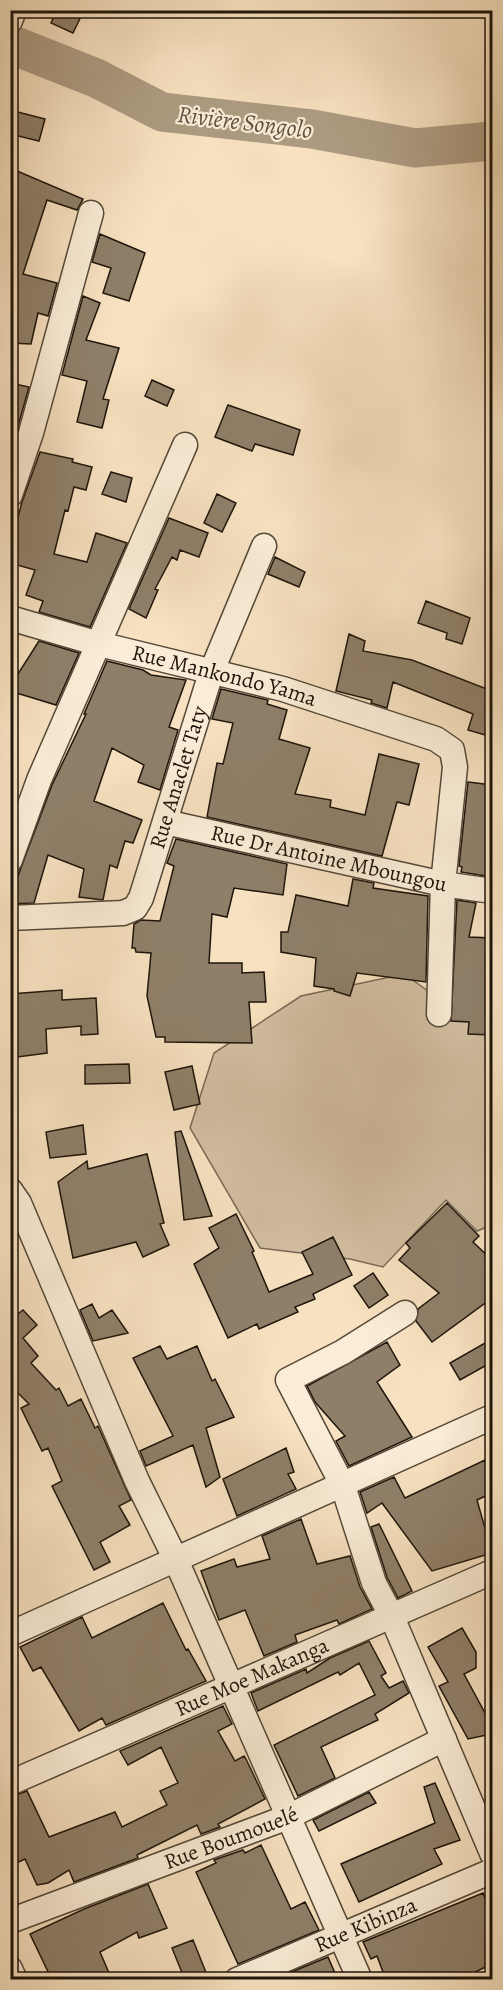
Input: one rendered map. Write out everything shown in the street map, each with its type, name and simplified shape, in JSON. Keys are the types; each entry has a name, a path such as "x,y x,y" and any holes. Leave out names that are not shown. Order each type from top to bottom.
{"street":[{"path":"10,495 31,433 91,213"},
{"path":"10,860 39,780 185,445"},
{"name":"Rue Anaclet Taty","path":"10,918 123,913 135,908 141,898 211,673 264,546"},
{"name":"Rue Mankondo Yama","path":"10,618 99,644 283,689 436,739 452,750 455,767 443,884"},
{"name":"Rue Dr Antoine Mboungou","path":"165,822 443,884 492,891"},
{"path":"439,1014 443,884"},
{"path":"10,1190 19,1203 53,1289 137,1481 176,1560 360,1980"},
{"path":"405,1313 343,1352 288,1380 343,1486 374,1583 393,1617 492,1853"},
{"path":"10,1634 492,1417"},
{"name":"Rue Moe Makanga","path":"10,1783 232,1688 492,1572"},
{"name":"Rue Boumouelé","path":"10,1921 288,1817 444,1740"},
{"name":"Rue Kibinza","path":"237,1980 339,1934 492,1870"},
{"path":"10,1969 15,1980"}],"shaded area":[{"path":"404,974 492,1036 492,1225 477,1231 446,1200 383,1267 350,1259 260,1248 190,1128 214,1053 301,996"}],"building":[{"path":"57,10 84,10 73,33 51,23"},
{"path":"10,110 45,119 39,141 10,134"},
{"path":"10,168 83,199 77,210 47,200 23,274 57,283 48,316 38,313 31,344 10,343"},
{"path":"100,234 145,253 129,301 103,293 111,268 92,262"},
{"path":"83,296 100,303 86,340 119,348 103,399 109,400 102,428 77,422 87,381 62,375"},
{"path":"152,380 174,390 167,406 145,396"},
{"path":"10,383 29,387 15,437 10,436"},
{"path":"228,405 300,430 293,455 255,444 252,451 215,437"},
{"path":"40,452 73,459 72,462 92,467 86,490 74,487 68,511 65,510 54,554 87,562 96,533 127,543 90,627 39,612 43,601 26,595 35,570 10,563 10,548 22,502"},
{"path":"111,472 132,478 126,502 102,494"},
{"path":"217,494 236,503 222,532 204,523"},
{"path":"169,518 208,533 199,557 180,550 177,560 172,557 155,589 158,590 146,618 129,609"},
{"path":"275,557 305,572 299,587 268,574"},
{"path":"426,601 470,618 462,644 446,639 447,633 418,623"},
{"path":"349,634 365,641 363,651 412,660 492,691 492,737 468,730 473,714 393,682 387,708 371,703 372,700 336,691"},
{"path":"39,641 79,653 56,705 10,691 16,677"},
{"path":"107,661 143,670 151,675 186,680 169,727 178,730 160,790 138,782 144,765 112,748 94,801 142,820 133,843 125,841 117,868 110,865 103,900 79,897 84,869 48,855 34,903 10,904 13,889 52,785 86,714 84,714"},
{"path":"221,689 268,700 267,704 287,710 279,739 310,748 295,794 331,800 330,807 365,815 379,754 419,764 409,805 397,802 382,856 207,817 217,763 223,764 233,723 212,719"},
{"path":"468,782 492,785 492,877 461,872 462,867 459,866"},
{"path":"176,839 287,864 283,895 234,888 227,917 212,914 209,963 242,963 242,973 264,972 266,1002 249,1002 252,1043 165,1042 165,1037 156,1037 147,996 151,953 136,952 135,948 132,948 134,924 141,920 160,921 174,866 167,863"},
{"path":"353,879 374,883 373,888 428,896 426,982 357,973 350,996 334,991 334,989 314,986 316,958 281,952 281,932 288,932 296,895 348,906"},
{"path":"457,900 476,903 469,937 492,938 492,1035 468,1034 469,1022 451,1021"},
{"path":"62,990 62,1000 96,998 98,1034 81,1035 81,1026 46,1029 47,1053 10,1058 10,994"},
{"path":"129,1064 130,1083 85,1084 85,1065"},
{"path":"192,1066 200,1104 174,1110 165,1072"},
{"path":"83,1125 86,1154 50,1158 46,1132"},
{"path":"181,1131 212,1216 184,1220 175,1132"},
{"path":"147,1154 164,1223 160,1224 169,1245 143,1257 136,1242 73,1258 58,1182 87,1161 88,1169"},
{"path":"447,1203 479,1236 473,1242 492,1260 492,1298 432,1342 416,1321 418,1309 439,1293 399,1260 410,1248 406,1243"},
{"path":"236,1214 254,1251 252,1252 269,1292 313,1274 302,1252 333,1237 352,1275 313,1294 315,1299 295,1307 298,1312 259,1329 257,1324 228,1338 194,1264 219,1248 209,1228"},
{"path":"373,1273 388,1295 369,1308 354,1286"},
{"path":"92,1304 99,1318 112,1310 128,1333 93,1341 80,1310"},
{"path":"23,1310 37,1325 23,1338 38,1356 31,1363 56,1390 59,1388 68,1406 81,1399 95,1428 98,1426 131,1500 119,1506 130,1525 100,1542 110,1562 94,1570 52,1486 62,1481 48,1448 42,1451 21,1408 29,1404 10,1385 10,1320"},
{"path":"492,1339 492,1362 460,1380 450,1363"},
{"path":"387,1342 400,1365 377,1382 412,1437 349,1466 336,1441 345,1436 315,1402 307,1386"},
{"path":"160,1346 167,1359 197,1346 212,1381 215,1379 234,1417 206,1428 220,1477 206,1487 193,1445 146,1466 140,1451 173,1436 133,1358"},
{"path":"286,1448 294,1472 288,1474 296,1489 237,1516 223,1479"},
{"path":"485,1460 492,1474 492,1493 477,1500 492,1553 432,1571 382,1503 367,1513 360,1492 394,1477 405,1498"},
{"path":"301,1519 317,1564 350,1556 360,1587 372,1609 339,1624 337,1620 295,1635 297,1642 264,1656 245,1610 219,1620 201,1571 234,1559 237,1567 270,1559 262,1536"},
{"path":"379,1524 412,1591 398,1598 387,1577 371,1527"},
{"path":"163,1603 186,1650 188,1649 206,1681 106,1725 102,1718 79,1731 41,1667 33,1671 20,1647 82,1617 92,1638"},
{"path":"462,1628 476,1652 476,1668 464,1674 492,1726 492,1734 468,1739 439,1686 448,1682 428,1647"},
{"path":"369,1641 386,1673 381,1676 389,1688 403,1681 409,1693 375,1714 378,1720 321,1747 335,1778 298,1796 274,1745 375,1695 359,1663 340,1675 338,1672 258,1711 251,1693 306,1669 307,1673 330,1658"},
{"path":"223,1706 232,1724 218,1731 235,1761 244,1756 265,1799 218,1824 220,1827 201,1834 197,1825 137,1855 138,1858 74,1882 69,1870 48,1883 37,1885 25,1859 10,1866 10,1797 27,1791 49,1837 115,1812 122,1827 167,1805 160,1791 178,1783 161,1747 128,1765 120,1751"},
{"path":"435,1783 460,1840 434,1849 442,1864 359,1902 341,1864 435,1823 424,1787"},
{"path":"369,1792 376,1803 319,1831 313,1820"},
{"path":"261,1845 291,1909 305,1902 319,1930 238,1964 196,1872 216,1863 214,1860 243,1850 245,1853"},
{"path":"148,1884 167,1928 139,1938 137,1932 100,1952 112,1980 52,1980 30,1934 84,1909"},
{"path":"483,1893 492,1916 486,1919 492,1936 492,1964 458,1980 386,1980 377,1956 371,1959 363,1942"},
{"path":"193,1940 209,1980 185,1980 172,1948"},
{"path":"328,1957 338,1980 292,1980 289,1973"}],"waterway":[{"name":"Rivière Songolo","path":"10,44 96,78 162,112 312,129 415,148 492,141"}]}
